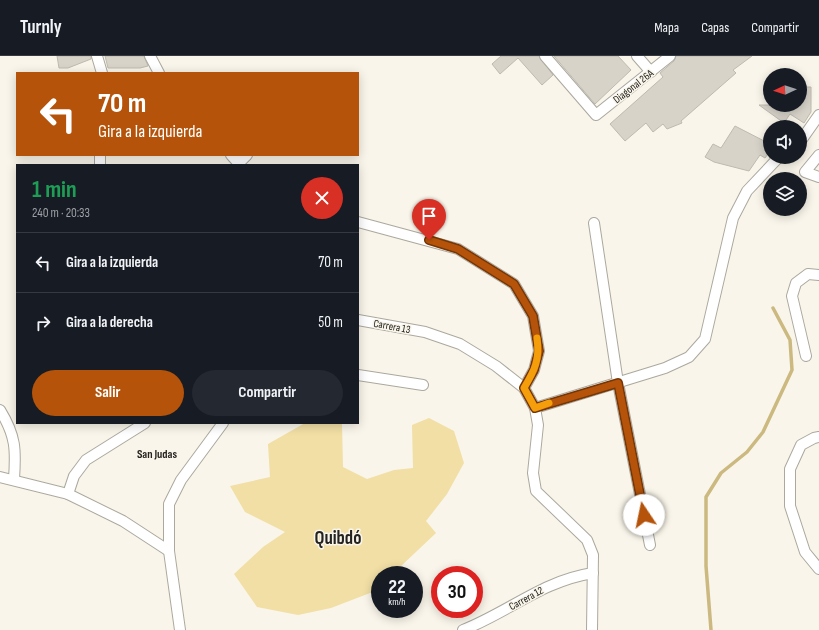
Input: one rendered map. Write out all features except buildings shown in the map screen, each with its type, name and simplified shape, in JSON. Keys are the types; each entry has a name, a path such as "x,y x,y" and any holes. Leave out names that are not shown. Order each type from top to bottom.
{"street":[{"path":"97,56 102,72"},
{"path":"150,56 158,72"},
{"name":"Diagonal 26A","path":"546,56 596,115 670,56"},
{"path":"637,56 651,72"},
{"path":"807,132 819,115"},
{"path":"232,156 240,164 246,156"},
{"path":"819,156 805,172 819,177"},
{"path":"535,408 665,368 689,357 705,339 733,218 747,190 772,164"},
{"path":"359,222 458,249 514,284 533,316 539,351 534,370 524,388 535,408 538,425 533,473 536,491 587,540 593,555 592,630"},
{"path":"594,224 618,383 650,545"},
{"path":"806,356 792,296 796,284 808,274 819,274"},
{"name":"Carrera 13","path":"359,320 426,332 460,344 496,366 524,388"},
{"path":"359,375 423,385"},
{"path":"0,410 10,426 16,452 14,479"},
{"path":"68,494 74,476 86,460 143,424"},
{"path":"180,630 169,551 169,504 181,480 222,424"},
{"path":"819,437 801,445 790,469 790,506 806,552 819,569"},
{"path":"0,477 14,479 68,494 123,521 169,551"},
{"name":"Carrera 12","path":"463,630 485,621 544,587 571,576 592,573"}],"shaded area":[{"path":"429,418 454,431 464,463 447,494 426,521 436,533 401,566 371,566 371,593 331,608 298,615 257,607 234,574 263,547 285,532 245,512 230,486 270,477 268,444 303,424 342,424 343,467 367,479 394,470 413,468 412,425"}],"waterway":[{"path":"711,630 706,566 706,497 721,473 747,452 763,432 792,370 790,340 773,308"}],"slow traffic":[{"path":"537,338 539,351 534,370 524,388 535,408 549,403"}],"district":[{"name":"San Judas","path":"157,454"},
{"name":"Quibdó","path":"338,537"}],"route":[{"path":"429,240 458,249 514,284 533,316 539,351 534,370 524,388 535,408 618,383 644,515"}]}
